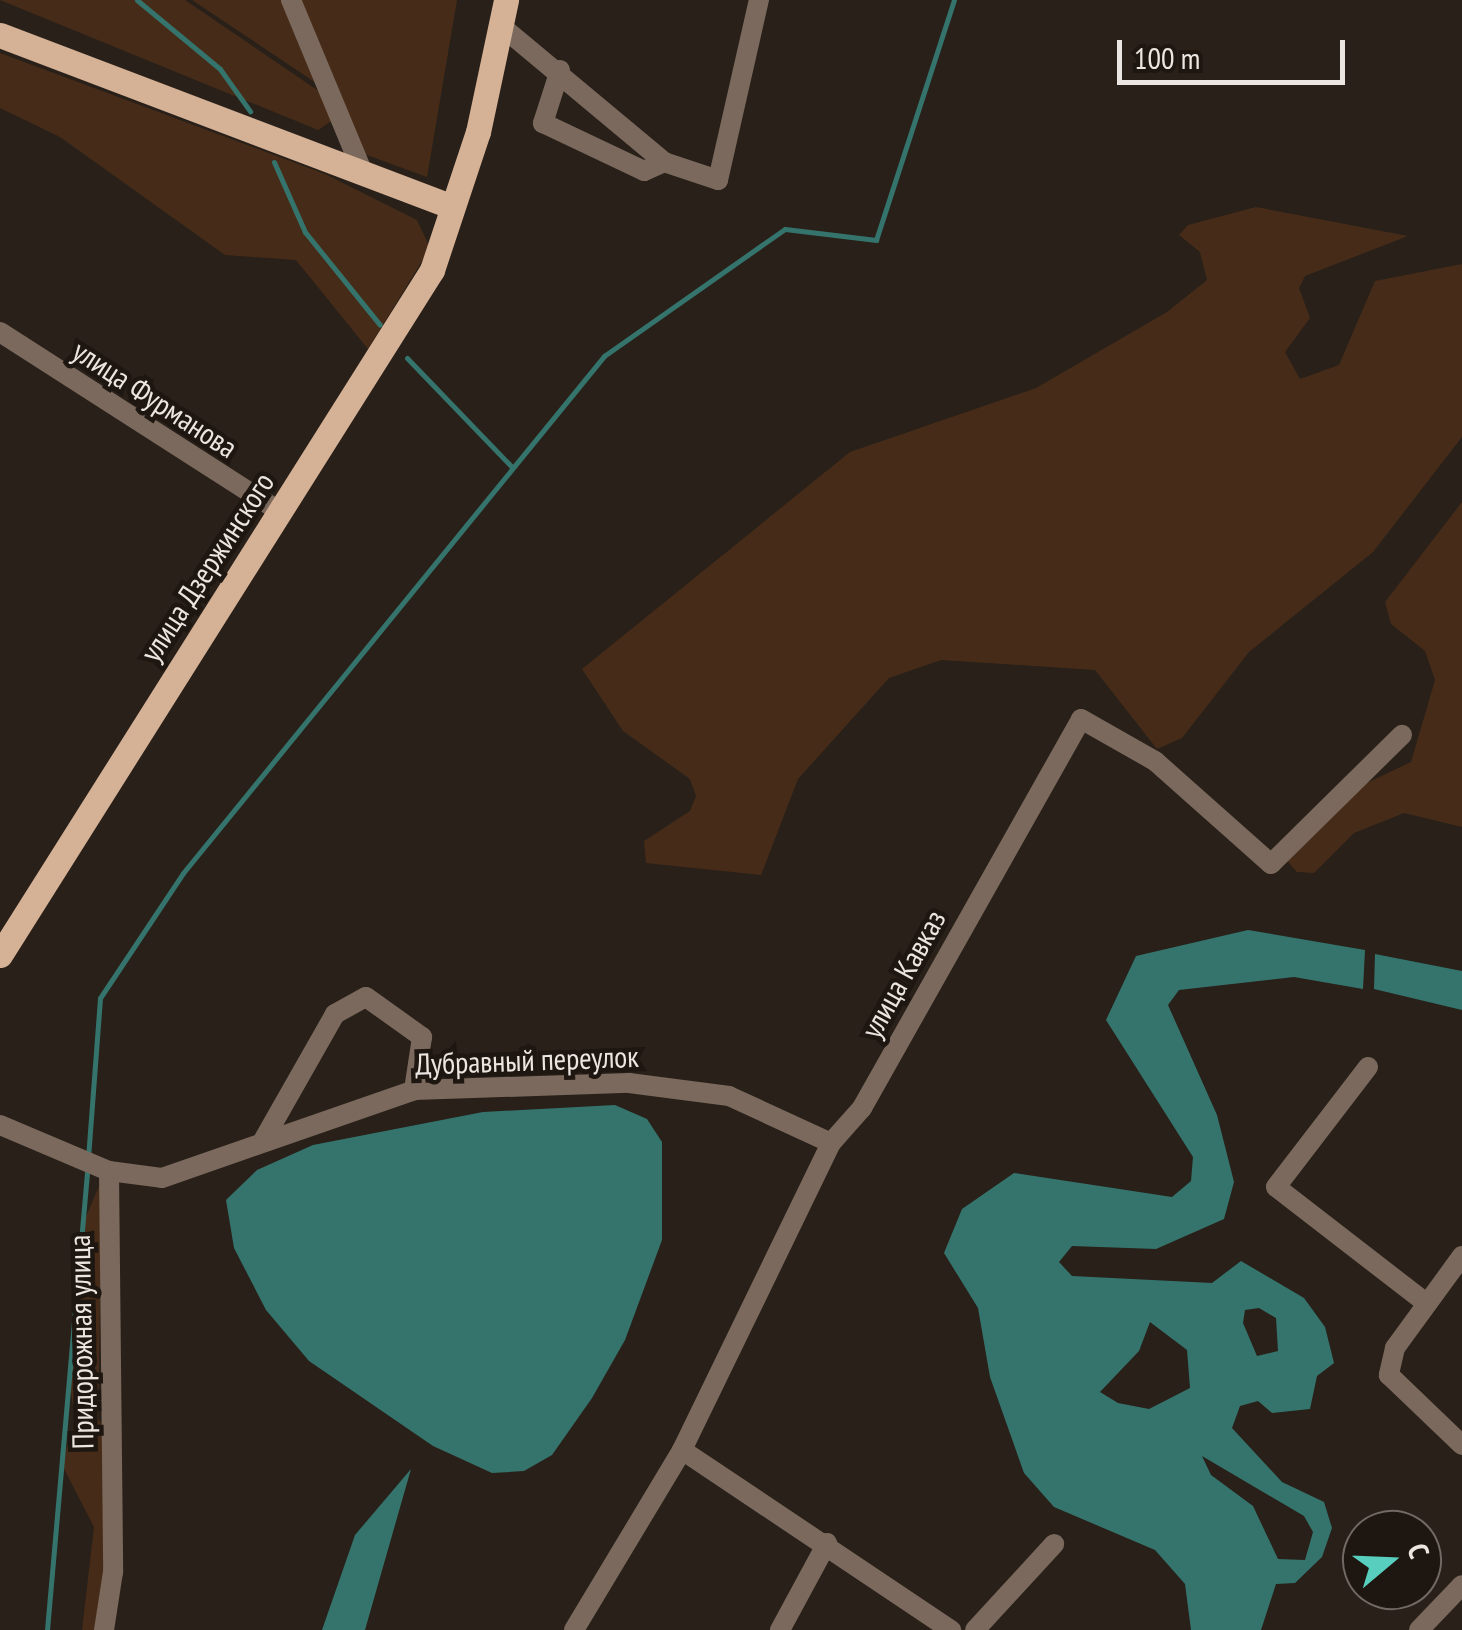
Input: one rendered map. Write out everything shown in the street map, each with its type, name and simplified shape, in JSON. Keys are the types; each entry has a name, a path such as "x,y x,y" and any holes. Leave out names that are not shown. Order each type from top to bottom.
{"main road":[{"name":"улица Дзержинского","path":"0,955 424,284 452,207 504,13"},
{"path":"0,34 452,207"}],"street":[{"path":"291,0 364,175"},
{"path":"504,13 560,70 664,162 718,180 759,0"},
{"path":"560,70 543,123 644,171 664,162"},
{"name":"улица Фурманова","path":"0,332 280,512"},
{"name":"улица Кавказ","path":"574,1630 682,1450 831,1143 862,1108 1081,718 1155,761 1271,864 1402,735"},
{"path":"260,1143 335,1014 366,997 422,1037 414,1090"},
{"path":"1368,1067 1276,1187 1426,1303"},
{"name":"Дубравный переулок","path":"109,1171 162,1178 414,1090 630,1083 729,1096 831,1143"},
{"path":"0,1125 109,1171"},
{"name":"Придорожная улица","path":"104,1630 113,1572 109,1171"},
{"path":"1462,1256 1395,1348 1389,1375 1462,1445"},
{"path":"682,1450 827,1543 951,1630"},
{"path":"780,1630 827,1543"},
{"path":"976,1630 1054,1544"},
{"path":"1419,1630 1462,1584"}],"shaded area":[{"path":"0,0 185,0 323,94 333,120 318,130"},
{"path":"192,0 285,0 316,83"},
{"path":"301,0 457,0 427,177 364,154"},
{"path":"0,53 325,174 417,220 430,248 368,349 296,260 225,255 60,137 0,108"},
{"path":"1256,207 1408,236 1305,276 1299,288 1310,318 1285,352 1300,379 1339,365 1375,281 1462,264 1462,437 1373,552 1249,652 1182,738 1157,749 1095,670 941,660 889,678 798,779 761,875 646,863 644,841 690,811 696,796 690,779 623,731 582,669 850,452 1036,388 1167,312 1207,280 1200,252 1179,235 1188,225"},
{"path":"1462,502 1462,827 1404,813 1354,833 1314,873 1297,872 1284,857 1354,789 1411,762 1435,680 1425,651 1391,624 1385,602"},
{"path":"102,1179 98,1419 116,1441 109,1630 82,1630 94,1527 61,1463 76,1423 69,1380 85,1219"}],"water":[{"path":"1248,930 1365,950 1363,989 1294,977 1179,990 1168,1005 1217,1115 1234,1182 1224,1219 1156,1249 1072,1246 1059,1262 1072,1276 1212,1283 1241,1261 1304,1298 1325,1327 1334,1363 1317,1376 1310,1409 1272,1413 1258,1401 1240,1406 1232,1428 1282,1482 1324,1502 1332,1528 1322,1557 1295,1583 1276,1584 1261,1630 1191,1630 1185,1584 1155,1550 1054,1507 1024,1473 990,1377 978,1308 944,1253 962,1209 1014,1173 1172,1197 1191,1181 1193,1157 1106,1020 1136,956","holes":["1259,1308 1276,1318 1278,1351 1257,1356 1243,1323 1245,1310","1150,1322 1187,1350 1190,1388 1149,1409 1118,1403 1100,1392 1139,1351","1202,1456 1304,1516 1313,1532 1305,1560 1278,1559 1253,1506 1211,1475"]},
{"path":"1375,954 1462,971 1462,1010 1374,989"},
{"path":"615,1105 647,1119 662,1142 662,1240 625,1340 592,1398 552,1455 524,1471 492,1473 433,1446 309,1361 266,1310 234,1248 226,1200 257,1170 313,1145 483,1112"},
{"path":"411,1469 365,1630 322,1630 355,1535"}],"waterway":[{"path":"137,0 220,69 250,111"},
{"path":"88,1158 100,998 183,873 604,356 785,229 876,240 954,0"},
{"path":"274,162 305,232 380,325"},
{"path":"407,358 511,466"},
{"path":"47,1630 87,1169"}]}
